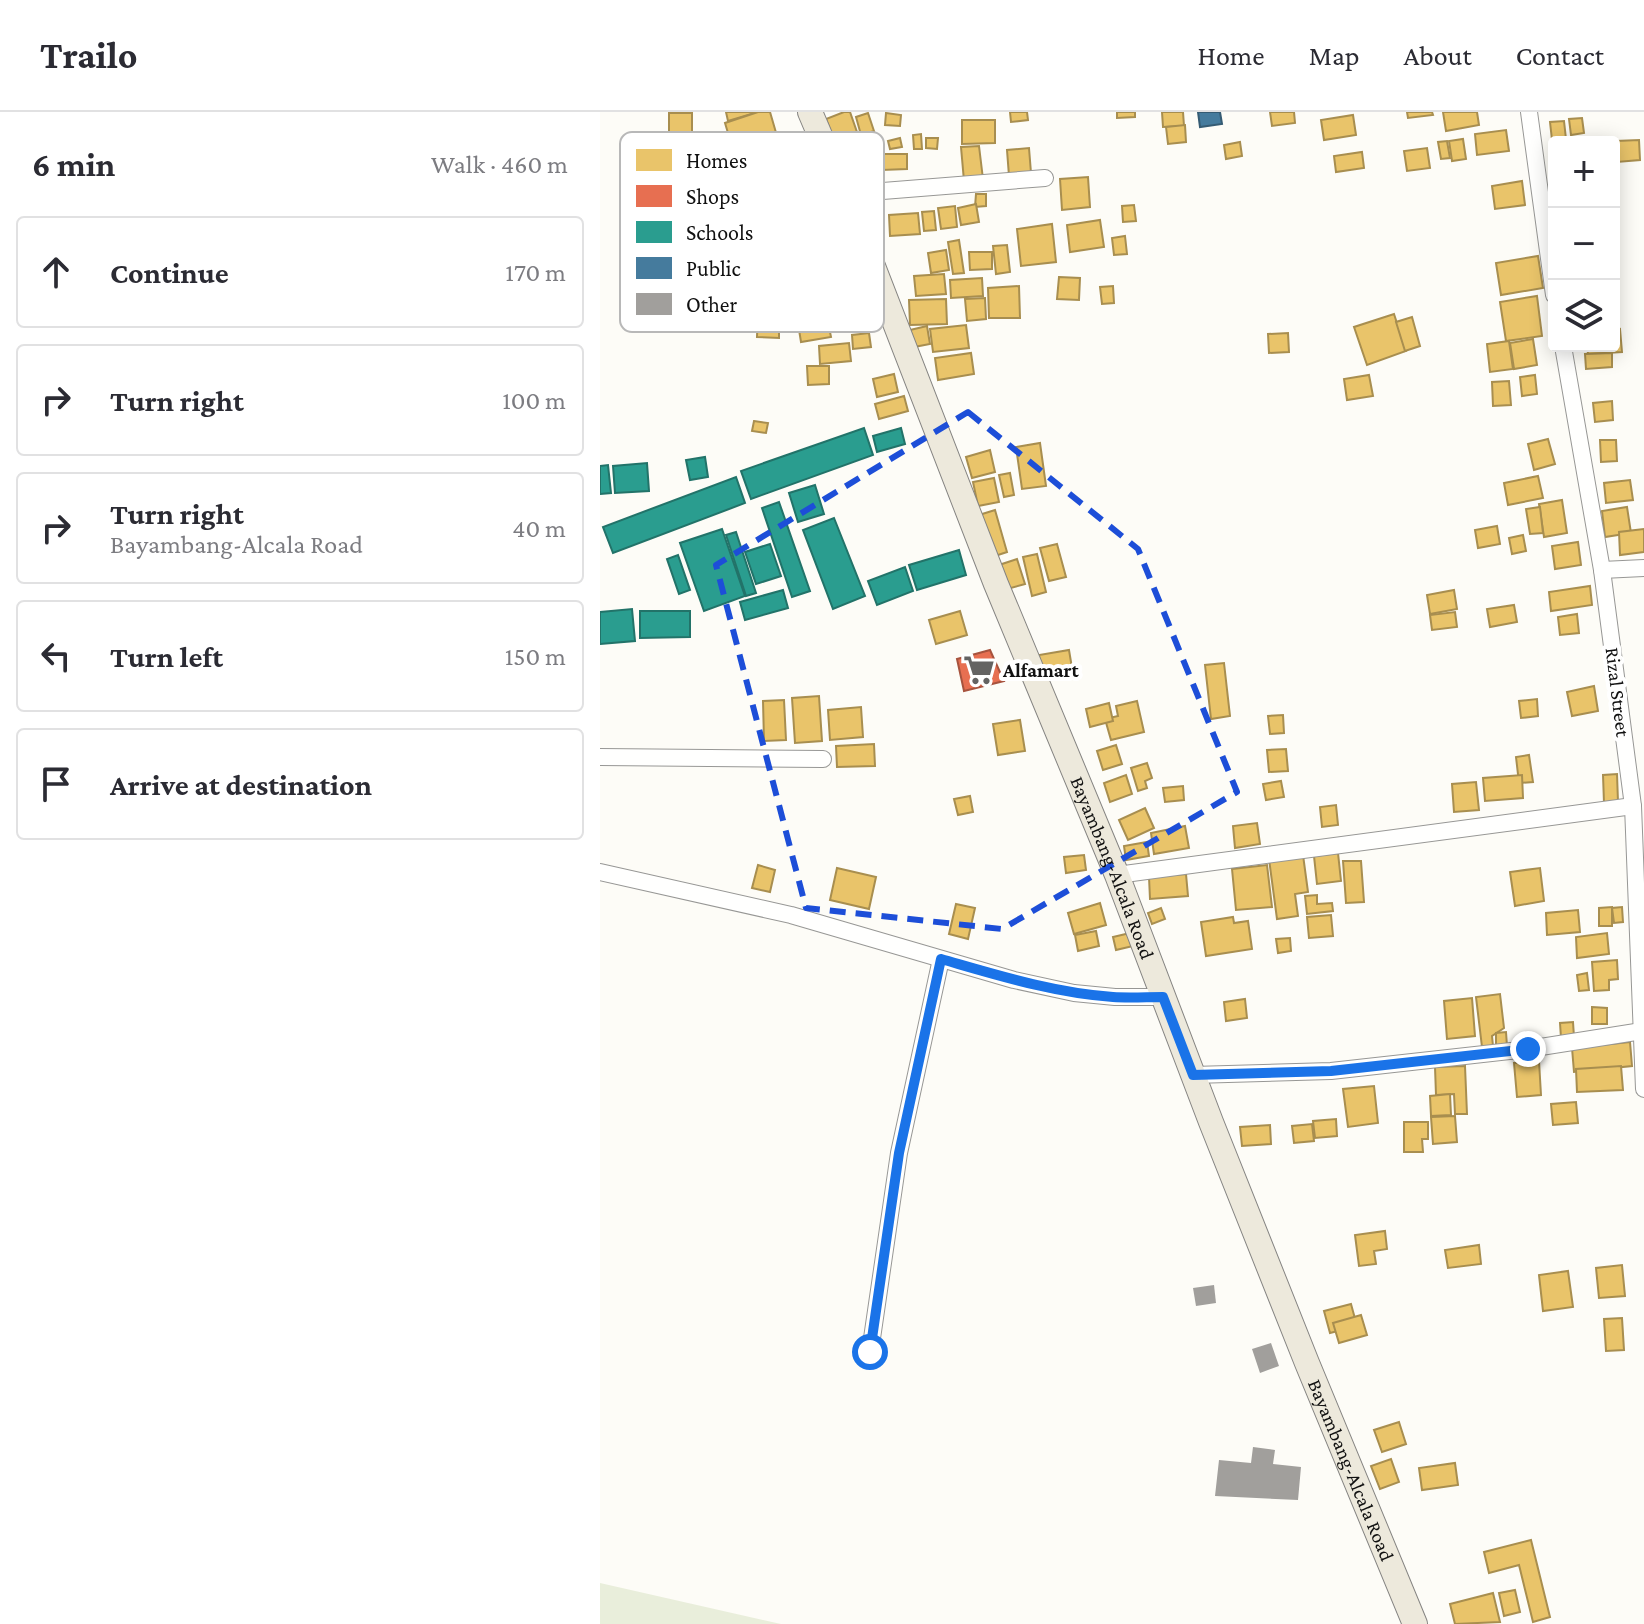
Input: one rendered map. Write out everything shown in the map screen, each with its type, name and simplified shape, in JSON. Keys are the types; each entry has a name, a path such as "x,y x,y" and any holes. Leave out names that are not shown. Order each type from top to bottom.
{"main road":[{"name":"Bayambang-Alcala Road","path":"810,112 819,132"},
{"name":"Bayambang-Alcala Road","path":"884,295 996,584 1117,875 1307,1363 1415,1624"}],"street":[{"path":"1529,112 1552,280"},
{"path":"884,191 1045,178"},
{"name":"Rizal Street","path":"1564,352 1602,570 1633,806 1644,1089"},
{"path":"1602,570 1644,568"},
{"path":"600,757 823,759"},
{"path":"1117,875 1633,806"},
{"path":"600,872 791,915 1014,980 1074,993 1163,997"},
{"path":"870,1352 899,1153 941,959"},
{"path":"1193,1075 1331,1071 1528,1049 1642,1031"}],"highlighted area":[{"path":"968,412 1138,549 1237,792 1002,929 806,908 716,565"}],"green space":[{"path":"600,1583 781,1624 600,1624"}],"building: Homes":[{"path":"726,112 758,112 728,121"},
{"path":"758,112 770,112 776,132 728,132 725,123"},
{"path":"850,112 857,132 831,132 826,119"},
{"path":"1010,112 1027,112 1028,120 1011,122"},
{"path":"1117,112 1135,112 1135,117 1117,118"},
{"path":"1162,112 1183,112 1184,126 1163,127"},
{"path":"1270,112 1294,112 1295,123 1272,126"},
{"path":"1407,112 1432,112 1433,115 1408,118"},
{"path":"1443,112 1477,112 1479,125 1446,131"},
{"path":"669,113 692,113 692,132 669,132"},
{"path":"868,113 874,131 860,132 856,117"},
{"path":"886,113 901,115 900,126 885,125"},
{"path":"1353,115 1356,135 1324,140 1321,120"},
{"path":"1582,118 1584,133 1571,135 1569,119"},
{"path":"962,120 995,120 995,143 962,144"},
{"path":"1564,121 1566,136 1552,136 1550,122"},
{"path":"1185,125 1186,142 1168,144 1166,127"},
{"path":"1506,130 1509,151 1477,155 1475,134"},
{"path":"921,134 922,149 914,149 913,135"},
{"path":"900,138 902,147 890,149 888,141"},
{"path":"926,138 938,138 937,149 926,148"},
{"path":"1463,139 1466,159 1452,161 1449,141"},
{"path":"1639,140 1640,160 1620,162 1620,141"},
{"path":"1447,141 1450,158 1441,159 1438,142"},
{"path":"1240,142 1242,156 1226,159 1224,145"},
{"path":"979,146 983,179 964,181 961,147"},
{"path":"1029,148 1031,173 1009,176 1007,150"},
{"path":"1427,148 1430,168 1407,171 1404,151"},
{"path":"1362,152 1364,168 1336,172 1334,156"},
{"path":"884,154 907,154 907,169 884,170"},
{"path":"1088,177 1090,207 1062,210 1060,179"},
{"path":"1522,181 1525,205 1495,209 1492,186"},
{"path":"976,194 986,194 986,206 975,207"},
{"path":"976,204 979,222 961,225 958,208"},
{"path":"1134,205 1136,221 1123,222 1122,206"},
{"path":"955,206 957,227 941,229 938,208"},
{"path":"934,211 936,230 924,231 922,212"},
{"path":"918,213 920,234 890,236 889,215"},
{"path":"1100,220 1104,247 1070,252 1067,225"},
{"path":"1052,224 1056,262 1021,266 1017,229"},
{"path":"1125,236 1127,254 1114,255 1112,238"},
{"path":"959,240 964,273 953,274 948,242"},
{"path":"1007,245 1010,272 996,274 993,246"},
{"path":"946,250 949,270 931,273 928,253"},
{"path":"969,252 992,252 992,269 970,270"},
{"path":"1538,256 1543,288 1501,295 1496,263"},
{"path":"944,274 946,294 916,296 914,276"},
{"path":"1059,277 1080,278 1079,300 1057,299"},
{"path":"982,278 983,296 951,298 950,280"},
{"path":"1019,286 1020,318 989,318 988,288"},
{"path":"1113,286 1114,303 1102,304 1100,287"},
{"path":"1537,296 1542,336 1506,341 1500,302"},
{"path":"985,298 986,319 967,321 965,299"},
{"path":"946,299 947,324 910,325 909,300"},
{"path":"1394,314 1406,351 1367,365 1354,327"},
{"path":"1412,317 1420,346 1405,351 1396,322"},
{"path":"966,325 969,348 933,352 930,329"},
{"path":"927,326 930,344 914,347 910,330"},
{"path":"1620,329 1622,352 1588,354 1620,352"},
{"path":"757,332 779,332 779,338 757,337"},
{"path":"799,332 830,332 831,337 801,342"},
{"path":"869,333 871,347 853,349 852,335"},
{"path":"1288,333 1289,352 1269,353 1268,334"},
{"path":"1533,339 1537,365 1514,369 1510,343"},
{"path":"1509,341 1513,369 1490,372 1487,344"},
{"path":"849,343 851,361 820,364 819,346"},
{"path":"971,353 974,374 938,380 935,358"},
{"path":"1612,353 1612,367 1586,369 1585,354"},
{"path":"807,366 829,366 829,384 808,385"},
{"path":"894,374 898,392 877,397 873,379"},
{"path":"1369,375 1373,396 1347,400 1344,379"},
{"path":"1535,375 1537,394 1522,396 1520,377"},
{"path":"1509,381 1511,405 1493,406 1492,382"},
{"path":"904,396 908,411 879,419 875,404"},
{"path":"1612,401 1613,420 1595,422 1593,403"},
{"path":"754,421 768,423 766,433 752,431"},
{"path":"1548,439 1555,464 1534,470 1528,444"},
{"path":"1600,440 1616,440 1617,461 1601,462"},
{"path":"1040,443 1046,486 1022,489 1016,447"},
{"path":"990,450 995,472 972,478 966,457"},
{"path":"1010,473 1014,495 1004,497 999,475"},
{"path":"1538,476 1543,498 1508,505 1504,483"},
{"path":"994,478 999,502 978,506 973,482"},
{"path":"1630,480 1633,500 1606,503 1604,483"},
{"path":"1562,500 1567,533 1544,537 1539,504"},
{"path":"1540,507 1543,533 1530,534 1526,509"},
{"path":"1627,507 1631,533 1605,537 1602,511"},
{"path":"995,510 1007,552 992,557 979,515"},
{"path":"1497,526 1500,544 1478,548 1475,530"},
{"path":"1644,529 1644,552 1620,555 1619,532"},
{"path":"1523,535 1526,551 1512,554 1509,538"},
{"path":"1578,542 1581,565 1555,569 1552,546"},
{"path":"1057,544 1066,577 1049,581 1040,548"},
{"path":"1037,554 1046,592 1032,596 1023,557"},
{"path":"1017,559 1025,584 1007,589 999,565"},
{"path":"1590,586 1592,605 1551,611 1549,592"},
{"path":"1454,590 1457,609 1430,614 1427,595"},
{"path":"1514,605 1517,622 1490,627 1487,609"},
{"path":"960,611 967,635 936,644 929,620"},
{"path":"1455,612 1457,627 1432,630 1430,615"},
{"path":"1577,614 1579,633 1560,635 1558,617"},
{"path":"1069,650 1072,668 1041,673 1039,655"},
{"path":"1224,663 1230,716 1211,719 1205,665"},
{"path":"1594,686 1598,711 1572,716 1567,692"},
{"path":"819,696 822,741 795,743 792,698"},
{"path":"1537,699 1538,716 1521,718 1519,701"},
{"path":"784,700 786,740 764,741 763,701"},
{"path":"1137,701 1144,732 1111,740 1105,719 1118,716 1116,706"},
{"path":"1109,703 1113,721 1090,727 1086,709"},
{"path":"861,707 863,737 830,740 828,710"},
{"path":"1283,715 1284,733 1270,734 1268,716"},
{"path":"1020,720 1025,751 998,755 993,724"},
{"path":"874,744 875,766 837,767 836,746"},
{"path":"1116,745 1122,764 1103,770 1097,751"},
{"path":"1286,749 1288,771 1269,772 1267,750"},
{"path":"1529,755 1533,782 1519,783 1516,757"},
{"path":"1147,763 1152,778 1145,781 1147,788 1138,791 1131,768"},
{"path":"1617,774 1618,802 1604,803 1603,775"},
{"path":"1126,775 1132,794 1110,802 1104,783"},
{"path":"1522,775 1523,798 1485,801 1483,778"},
{"path":"1281,781 1284,797 1266,800 1263,784"},
{"path":"1476,782 1479,810 1454,812 1452,784"},
{"path":"1183,786 1184,800 1165,802 1163,788"},
{"path":"970,796 973,812 958,815 954,799"},
{"path":"1336,805 1338,825 1322,827 1320,807"},
{"path":"1145,808 1154,828 1128,840 1119,820"},
{"path":"1257,823 1260,844 1235,848 1233,826"},
{"path":"1185,826 1189,848 1154,854 1151,833"},
{"path":"1147,842 1149,856 1126,860 1124,846"},
{"path":"1338,853 1341,881 1317,884 1314,856"},
{"path":"1084,855 1086,870 1066,873 1064,857"},
{"path":"1303,855 1308,892 1295,894 1298,916 1277,919 1269,859"},
{"path":"1343,861 1361,861 1364,902 1346,903"},
{"path":"758,865 775,870 770,892 752,888"},
{"path":"1267,865 1272,907 1236,910 1232,869"},
{"path":"837,868 876,877 869,909 830,900"},
{"path":"1540,868 1544,901 1515,906 1510,872"},
{"path":"1186,874 1188,896 1150,899 1149,877"},
{"path":"1317,895 1317,904 1332,903 1333,911 1307,914 1305,896"},
{"path":"1100,903 1106,925 1074,934 1068,913"},
{"path":"956,904 975,908 968,939 949,934"},
{"path":"1612,907 1612,926 1599,926 1599,908"},
{"path":"1622,907 1623,922 1614,923 1612,908"},
{"path":"1161,908 1165,919 1152,924 1148,913"},
{"path":"1578,910 1580,932 1547,935 1546,913"},
{"path":"1331,915 1333,936 1309,938 1307,917"},
{"path":"1233,917 1234,923 1248,921 1252,949 1206,956 1201,922"},
{"path":"1096,931 1099,946 1078,951 1075,935"},
{"path":"1130,933 1133,946 1116,950 1113,937"},
{"path":"1607,933 1609,954 1577,958 1576,937"},
{"path":"1290,938 1291,951 1278,953 1276,939"},
{"path":"1617,960 1618,979 1609,980 1609,990 1594,991 1592,962"},
{"path":"1587,973 1589,990 1579,991 1577,975"},
{"path":"1500,994 1504,1028 1492,1036 1493,1046 1482,1047 1476,997"},
{"path":"1472,998 1475,1036 1447,1039 1444,1001"},
{"path":"1245,999 1247,1018 1226,1021 1224,1002"},
{"path":"1592,1007 1607,1008 1607,1024 1592,1024"},
{"path":"1573,1022 1574,1037 1561,1038 1560,1023"},
{"path":"1506,1032 1507,1046 1496,1047 1496,1033"},
{"path":"1630,1042 1632,1066 1574,1072 1572,1048"},
{"path":"1539,1061 1541,1095 1517,1097 1514,1063"},
{"path":"1465,1066 1467,1114 1455,1114 1454,1094 1436,1095 1435,1067"},
{"path":"1621,1066 1623,1090 1577,1092 1576,1069"},
{"path":"1374,1086 1378,1123 1348,1127 1343,1089"},
{"path":"1450,1094 1451,1115 1431,1116 1430,1096"},
{"path":"1576,1102 1578,1123 1553,1125 1551,1104"},
{"path":"1455,1116 1457,1142 1433,1144 1431,1117"},
{"path":"1336,1119 1337,1136 1315,1138 1313,1121"},
{"path":"1404,1122 1428,1122 1428,1139 1422,1139 1423,1152 1404,1152"},
{"path":"1312,1124 1314,1141 1294,1143 1292,1126"},
{"path":"1270,1125 1271,1144 1242,1146 1240,1127"},
{"path":"1385,1231 1387,1249 1374,1251 1376,1264 1359,1266 1355,1235"},
{"path":"1479,1245 1481,1264 1448,1268 1445,1250"},
{"path":"1622,1265 1625,1296 1599,1298 1596,1268"},
{"path":"1568,1271 1573,1307 1543,1311 1539,1275"},
{"path":"1351,1304 1357,1326 1330,1333 1324,1311"},
{"path":"1361,1315 1367,1335 1339,1343 1333,1323"},
{"path":"1622,1318 1624,1350 1606,1351 1604,1319"},
{"path":"1399,1422 1406,1444 1382,1452 1374,1430"},
{"path":"1391,1459 1399,1482 1380,1489 1371,1466"},
{"path":"1455,1463 1458,1485 1422,1490 1419,1468"},
{"path":"1531,1540 1550,1617 1533,1622 1519,1565 1489,1573 1484,1552"},
{"path":"1515,1590 1520,1612 1504,1616 1499,1593"},
{"path":"1493,1593 1500,1622 1455,1624 1450,1604"}],"building: Shops":[{"name":"Alfamart","path":"990,650 1004,681 964,691 957,659"}],"building: Schools":[{"path":"864,428 873,455 751,499 741,471"},
{"path":"901,428 905,444 877,452 873,436"},
{"path":"705,457 708,477 690,480 686,460"},
{"path":"647,463 649,491 615,493 613,466"},
{"path":"608,465 611,493 600,494 600,466"},
{"path":"736,477 745,503 613,553 603,527"},
{"path":"815,485 824,514 798,522 789,493"},
{"path":"779,502 810,591 792,597 762,508"},
{"path":"834,518 865,596 833,609 803,530"},
{"path":"722,529 745,596 704,611 680,543"},
{"path":"736,532 756,593 746,596 726,535"},
{"path":"770,544 781,576 756,584 745,552"},
{"path":"959,550 966,575 917,590 909,565"},
{"path":"678,555 690,590 679,594 667,559"},
{"path":"905,567 913,591 877,605 868,581"},
{"path":"783,590 788,608 745,620 740,602"},
{"path":"632,609 635,641 600,644 600,612"},
{"path":"640,611 690,611 690,637 640,638"}],"building: Public":[{"path":"1198,112 1220,112 1222,124 1200,127"}],"building: Other":[{"path":"1214,1285 1216,1303 1196,1306 1193,1288"},
{"path":"1271,1343 1279,1366 1260,1373 1252,1349"},
{"path":"1253,1447 1275,1450 1273,1464 1301,1467 1298,1500 1215,1496 1219,1460 1251,1463"}],"place":[{"name":"Alfamart","path":"979,670"}],"route":[{"path":"870,1352 899,1153 941,959 1074,993 1163,997 1193,1075 1331,1071 1528,1049"}]}
